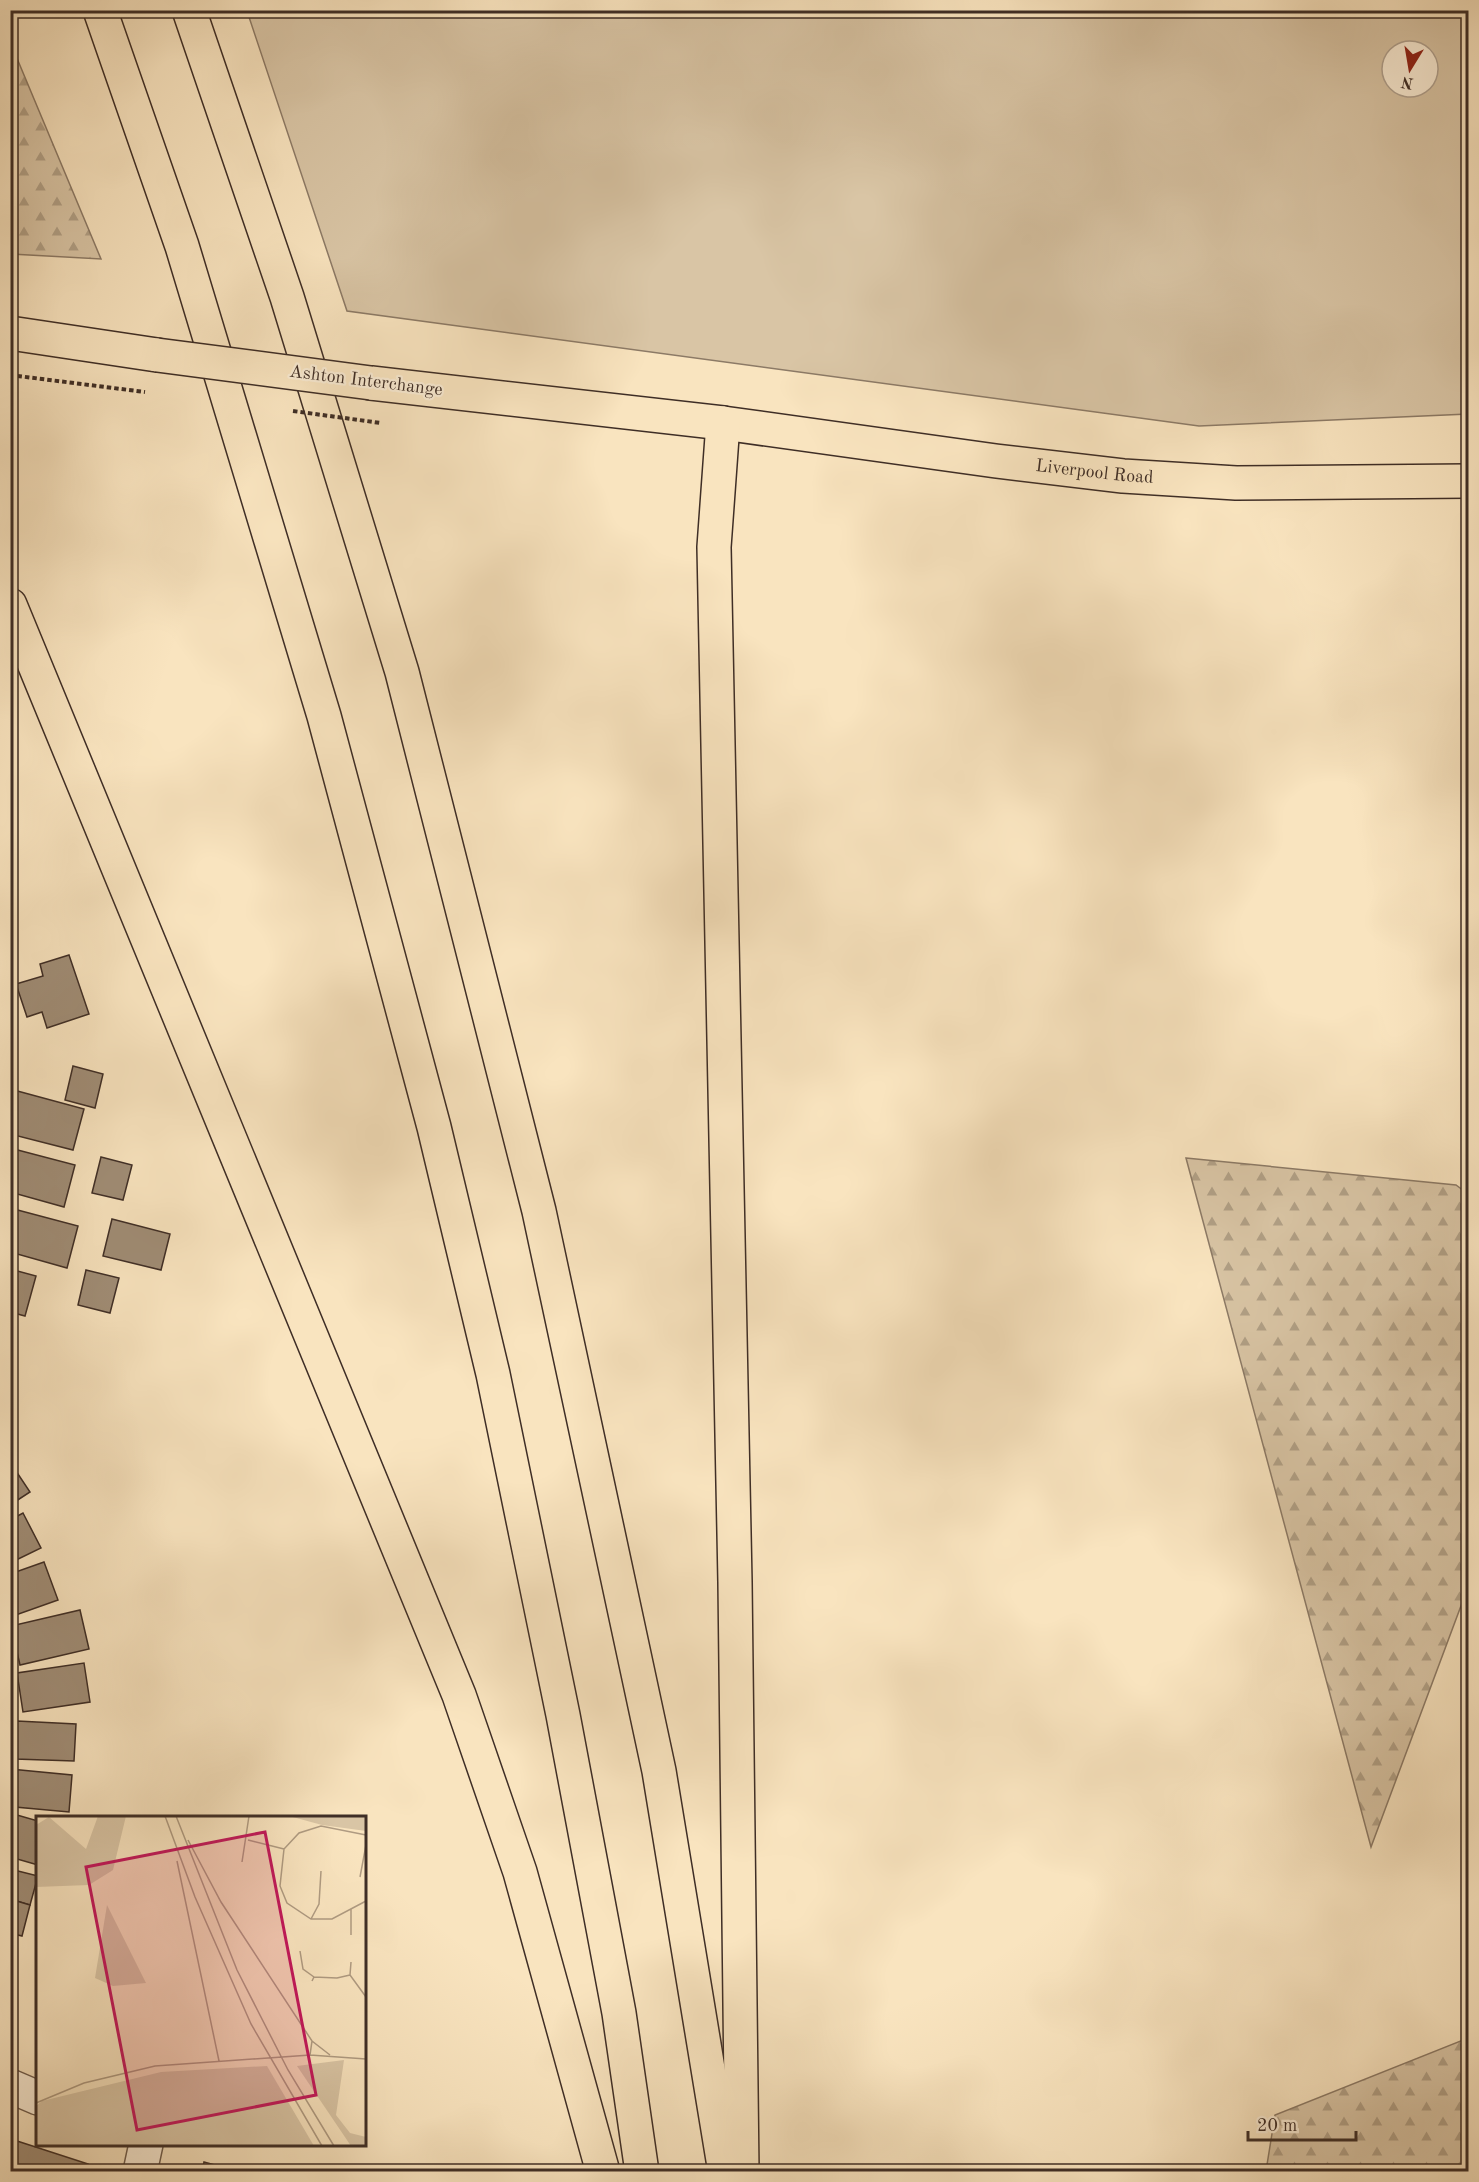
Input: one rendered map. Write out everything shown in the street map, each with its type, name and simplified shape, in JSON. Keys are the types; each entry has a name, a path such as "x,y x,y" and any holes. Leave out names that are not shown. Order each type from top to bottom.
{"highway":[{"path":"100,10 182,246 324,716 434,1127 493,1374 564,1715 619,2013 642,2172"},
{"path":"189,10 287,297 402,672 539,1210 659,1770 725,2172"},
{"name":"Ashton Interchange","path":"10,333 372,383 723,423"},
{"path":"723,423 714,548 735,1570 742,2172"},
{"name":"Liverpool Road","path":"723,423 996,461 1124,476 1236,483 1468,481"},
{"path":"10,605 459,1695 520,1872 603,2172"}],"street":[{"path":"10,2086 36,2097"},
{"path":"140,2172 146,2146"}],"path":[{"path":"10,375 147,392"}],"green space":[{"path":"247,11 1468,11 1468,414 1199,426 347,311"},
{"path":"11,44 101,259 11,254"},
{"path":"1186,1158 1456,1185 1468,1194 1468,1587 1371,1847"},
{"path":"1468,2038 1468,2171 1266,2171 1275,2115"}],"building":[{"path":"69,955 89,1014 47,1028 42,1012 27,1017 16,984 43,976 40,964"},
{"path":"73,1066 103,1074 95,1108 65,1100"},
{"path":"10,1089 84,1109 73,1150 10,1134"},
{"path":"10,1148 75,1165 64,1207 10,1192"},
{"path":"101,1157 132,1165 123,1200 92,1193"},
{"path":"10,1208 78,1226 67,1268 10,1252"},
{"path":"112,1219 170,1234 161,1270 103,1256"},
{"path":"10,1269 36,1276 25,1316 10,1312"},
{"path":"86,1270 119,1278 110,1313 78,1305"},
{"path":"10,1462 30,1492 10,1505"},
{"path":"23,1513 41,1548 10,1563 10,1520"},
{"path":"44,1562 58,1600 13,1616 10,1574"},
{"path":"80,1610 89,1649 20,1665 11,1626"},
{"path":"84,1663 90,1702 23,1712 17,1673"},
{"path":"17,1721 76,1724 74,1761 15,1759"},
{"path":"10,1769 72,1775 69,1812 15,1807 17,1787 10,1787"},
{"path":"10,1813 36,1820 36,1864 10,1857"},
{"path":"10,1869 36,1876 30,1905 10,1899"},
{"path":"10,1899 30,1905 22,1936 10,1933"},
{"path":"14,2140 88,2164 85,2172 10,2172 10,2150"},
{"path":"204,2162 240,2172 202,2172"}]}
